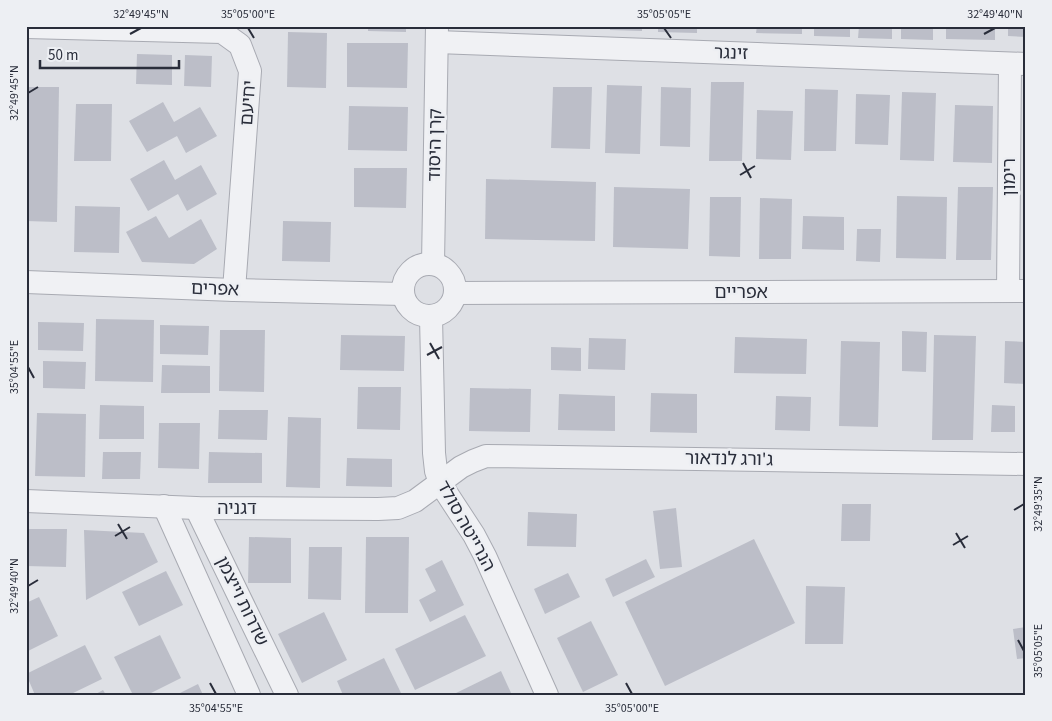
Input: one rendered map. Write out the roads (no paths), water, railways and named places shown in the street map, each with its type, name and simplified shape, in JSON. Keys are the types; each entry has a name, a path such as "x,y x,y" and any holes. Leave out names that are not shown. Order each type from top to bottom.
{"street":[{"name":"יחיעם","path":"26,27 222,32 240,45 250,71 234,290"},
{"name":"זינגר","path":"437,34 1018,64"},
{"name":"קרן היסוד","path":"432,264 437,34"},
{"name":"רימון","path":"1017,291 1018,64"},
{"path":"424,264 432,264 441,266 453,277 456,294 448,310 440,315 423,316 409,308 403,294 403,286 410,272 424,264"},
{"name":"אפרים","path":"26,282 403,294"},
{"name":"אפריים","path":"456,294 1017,291"},
{"name":"הנרייטה סולד","path":"431,317 436,471 440,483 474,535 485,556 547,695"},
{"name":"ג'ורג לנדאור","path":"440,483 467,464 486,456 1026,464"},
{"name":"דגניה","path":"26,501 196,508 378,509 398,508 415,501 440,483"},
{"name":"שדרות וייצמן","path":"164,506 249,695"},
{"name":"שדרות וייצמן","path":"196,508 287,695"}]}
